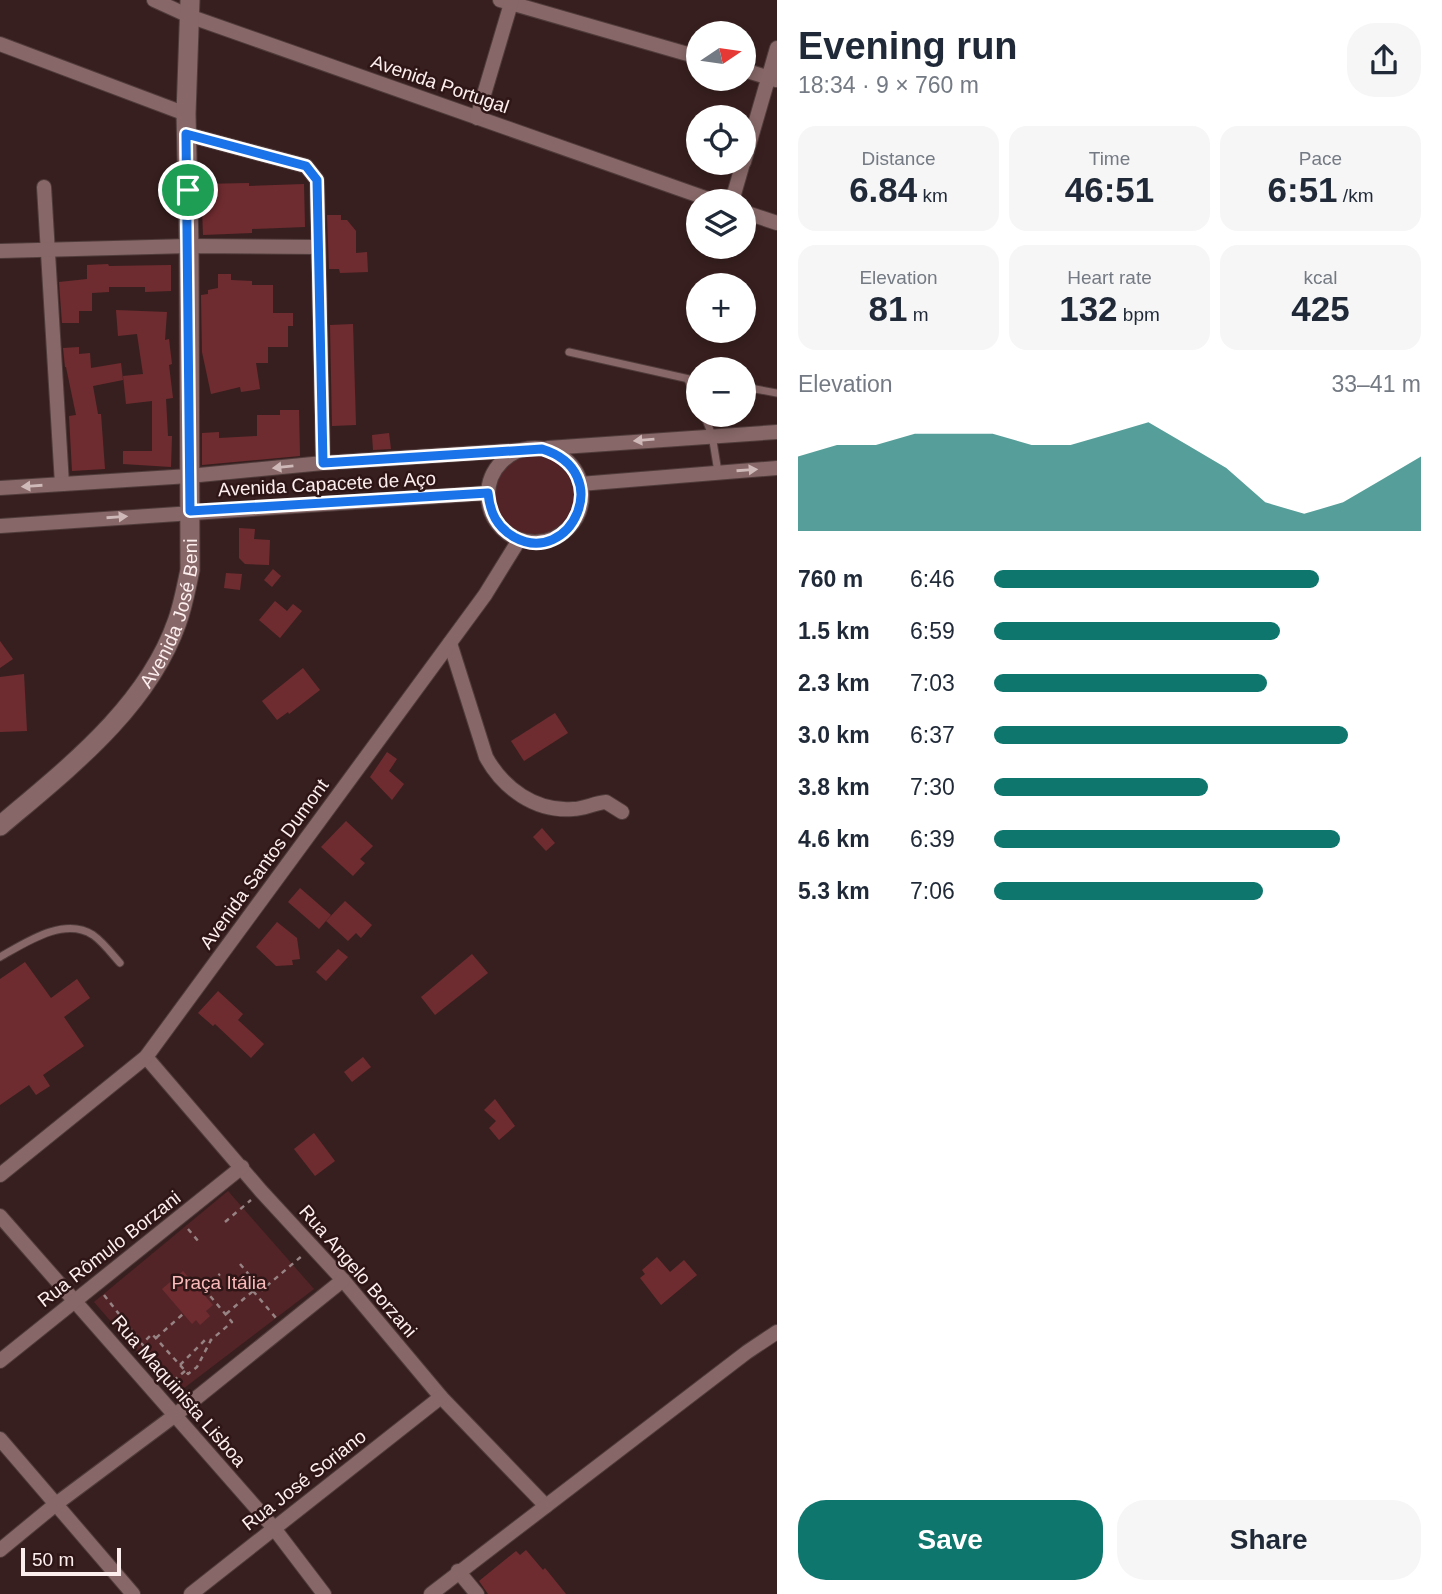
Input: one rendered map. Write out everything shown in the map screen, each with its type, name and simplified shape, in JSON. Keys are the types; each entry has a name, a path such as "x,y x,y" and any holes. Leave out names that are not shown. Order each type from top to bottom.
{"main road":[{"name":"Avenida José Beni","path":"0,826 73,764 113,725 158,664 177,623 190,570 186,124 190,8"}],"street":[{"name":"Avenida Portugal","path":"154,0 190,8 477,118 686,191"},
{"path":"477,118 508,1 686,53"},
{"path":"0,44 186,124 306,166 317,180 323,463"},
{"path":"756,128 773,79 777,48"},
{"path":"756,74 773,79"},
{"path":"44,187 62,484"},
{"path":"756,216 777,223"},
{"path":"0,251 189,246 318,247"},
{"path":"542,449 566,460 575,471 582,497 579,512 572,525 561,535 548,541 519,540 496,522 488,493 498,466 509,456 522,450 777,432"},
{"name":"Avenida Capacete de Aço","path":"0,488 522,450"},
{"path":"580,484 777,468"},
{"name":"Avenida Capacete de Aço","path":"0,526 190,511 488,493"},
{"name":"Avenida Santos Dumont","path":"0,1175 146,1057 485,595 519,540"},
{"path":"450,643 486,757 495,774 508,788 528,800 556,808 578,809 606,802 622,812"},
{"name":"Rua Angelo Borzani","path":"146,1057 261,1191 343,1280 441,1398 546,1506"},
{"name":"Rua Rômulo Borzani","path":"0,1361 242,1167"},
{"name":"Rua Maquinista Lisboa","path":"0,1216 274,1527 324,1594"},
{"path":"0,1550 56,1504 174,1416 343,1280"},
{"path":"431,1594 747,1352 777,1332"},
{"name":"Rua José Soriano","path":"191,1594 441,1398"},
{"path":"0,1438 133,1594"},
{"path":"458,1571 477,1594"}],"lane":[{"path":"569,352 686,380"},
{"path":"756,389 777,393"},
{"path":"709,427 718,472"},
{"path":"0,957 44,934 61,929 79,929 93,935 120,963"}],"path":[{"path":"225,1222 261,1191"},
{"path":"180,1218 199,1242"},
{"path":"240,1264 262,1290 313,1246"},
{"path":"203,1288 219,1274"},
{"path":"142,1343 152,1334 188,1374 197,1367 211,1340 232,1322 195,1278"},
{"path":"96,1284 173,1381 184,1371"},
{"path":"226,1314 259,1286"},
{"path":"253,1291 284,1328"},
{"path":"156,1338 183,1314"},
{"path":"180,1365 205,1340 211,1340"}],"green space":[{"path":"534,455 550,458 563,467 572,480 575,496 572,512 563,525 550,534 534,537 518,534 505,525 496,512 493,496 496,480 505,467 518,458"},
{"name":"Praça Itália","path":"228,1191 314,1289 175,1395 94,1302"}],"building":[{"path":"249,183 249,186 304,184 305,227 252,229 252,233 203,235 201,184"},
{"path":"327,215 341,215 341,220 347,220 356,231 356,253 367,252 368,272 340,273 339,269 329,269"},
{"path":"87,265 171,265 171,291 145,292 145,287 109,287 109,292 92,293 92,311 79,311 79,323 62,323 59,282 87,279"},
{"path":"218,274 231,274 231,280 252,281 252,285 273,285 273,313 293,313 293,326 288,326 288,347 268,347 268,363 256,363 260,389 241,392 240,387 211,394 202,352 201,295 218,288"},
{"path":"116,310 167,312 165,340 169,339 173,398 166,399 168,436 172,436 171,467 123,464 123,451 152,451 152,401 126,404 123,376 143,374 137,334 118,336"},
{"path":"353,324 356,425 332,426 330,325"},
{"path":"79,347 79,354 90,353 91,368 121,363 123,380 93,386 98,414 101,414 105,469 72,471 69,416 76,415 63,348"},
{"path":"280,410 299,410 300,456 202,465 202,433 219,432 219,438 257,436 257,415 280,415"},
{"path":"389,433 391,449 373,450 372,435"},
{"path":"239,528 255,529 254,539 270,540 269,565 245,564 239,558"},
{"path":"273,569 281,576 272,587 264,580"},
{"path":"226,573 242,574 240,590 224,588"},
{"path":"275,601 287,611 293,604 302,611 280,638 259,620"},
{"path":"0,641 13,659 0,668"},
{"path":"303,668 320,690 277,720 262,701"},
{"path":"24,674 27,731 0,732 0,677"},
{"path":"555,713 568,733 524,761 511,741"},
{"path":"387,752 397,759 389,771 404,784 392,800 370,777"},
{"path":"346,821 373,846 360,859 365,863 353,876 321,847"},
{"path":"542,828 555,843 546,851 533,837"},
{"path":"300,888 331,915 319,929 288,902"},
{"path":"345,901 372,925 361,938 356,933 348,941 326,921"},
{"path":"277,922 297,938 300,959 292,960 293,965 276,966 256,947"},
{"path":"338,949 348,957 326,981 316,972"},
{"path":"472,954 488,973 435,1015 421,997"},
{"path":"25,962 51,998 77,979 90,998 64,1017 84,1046 43,1075 50,1086 36,1095 29,1085 0,1105 0,979"},
{"path":"218,991 243,1014 238,1020 264,1044 251,1058 215,1024 213,1026 198,1013"},
{"path":"363,1057 371,1067 352,1082 344,1072"},
{"path":"495,1099 515,1126 499,1140 489,1128 496,1121 484,1110"},
{"path":"314,1133 335,1161 315,1176 294,1149"},
{"path":"657,1257 670,1272 684,1260 697,1275 661,1305 640,1278 645,1274 642,1270"},
{"path":"183,1271 213,1305 206,1311 210,1316 200,1325 196,1320 192,1324 162,1289"},
{"path":"526,1550 566,1594 488,1594 479,1581 516,1551 520,1555"}],"route":[{"path":"186,134 306,166 317,180 323,463 542,449 566,460 575,471 582,497 579,512 572,525 561,535 548,541 519,540 496,522 488,493 190,511 188,190 186,134"}]}
